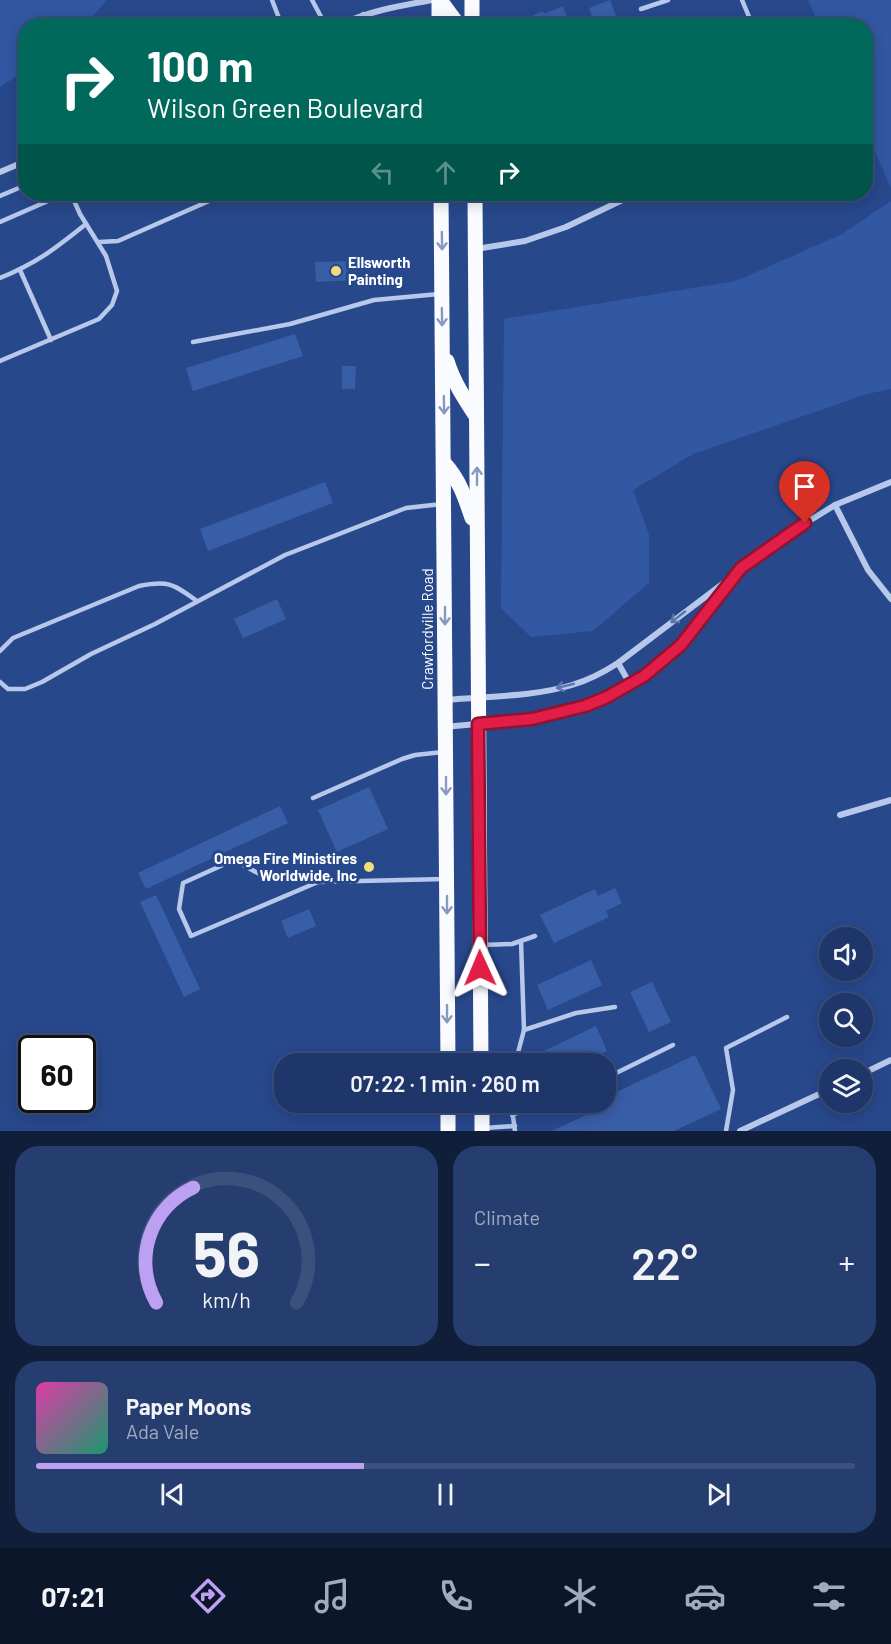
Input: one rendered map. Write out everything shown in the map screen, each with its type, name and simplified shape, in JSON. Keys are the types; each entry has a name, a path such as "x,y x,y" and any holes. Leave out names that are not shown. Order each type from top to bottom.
{"main road":[{"path":"439,0 439,18"},
{"path":"439,0 453,18"},
{"path":"472,0 472,18"},
{"name":"Crawfordville Road","path":"441,201 448,1053"},
{"path":"475,201 481,1053"},
{"path":"443,346 452,376 476,416"},
{"path":"444,463 454,474 465,495 477,535"},
{"path":"448,1113 448,1131"},
{"path":"482,1113 482,1130"}],"street":[{"path":"354,18 391,7 432,0"},
{"path":"0,172 18,164"},
{"path":"475,249 525,241 566,227 620,201"},
{"path":"446,700 547,691 573,685 598,675 618,663 791,532 835,505 891,482"},
{"path":"835,505 868,570 891,599"},
{"path":"446,728 532,719 585,706 607,697 644,676 681,645 741,568"},
{"path":"618,663 630,684"},
{"path":"840,815 891,800"},
{"path":"873,1069 891,1060"},
{"path":"740,1131 819,1094"}],"lane":[{"path":"272,0 279,18"},
{"path":"312,0 322,18"},
{"path":"641,9 668,0"},
{"path":"742,0 750,18"},
{"path":"363,14 365,18"},
{"path":"0,196 18,188"},
{"path":"0,222 48,201"},
{"path":"0,360 99,319 112,305 117,291 106,256 75,201"},
{"path":"99,242 118,241 209,201"},
{"path":"0,279 53,251 86,224"},
{"path":"20,270 51,340"},
{"path":"193,342 290,324 374,300 442,294"},
{"path":"0,682 8,689 25,688 42,682 91,654 296,551 406,508 445,504"},
{"path":"0,651 13,638 139,586 158,582 173,585 197,601"},
{"path":"314,798 402,759 415,755 446,752"},
{"path":"318,882 191,936 179,909 183,883 234,860 265,877 318,882 447,879"},
{"path":"480,945 512,944 535,936"},
{"path":"518,1053 524,1030 521,941"},
{"path":"524,1030 576,1013 615,1007"},
{"path":"726,1131 734,1090 726,1048 787,1017"},
{"path":"616,1073 673,1044"},
{"path":"482,1130 515,1129 512,1115 517,1113"}],"shaded area":[{"path":"0,0 107,0 91,18 18,18 18,75 0,87"},
{"path":"808,0 891,0 891,188 873,147 873,18 816,18"},
{"path":"891,201 891,389 867,394 693,454 633,490 649,535 649,583 593,631 531,637 501,608 504,319 736,281 842,234"}],"building":[{"path":"610,0 617,18 592,18 589,8"},
{"path":"563,6 567,18 527,18 543,11 544,14"},
{"name":"Ellsworth Painting","path":"357,261 357,280 316,282 315,262"},
{"path":"295,334 303,356 193,391 186,368"},
{"path":"342,366 356,366 355,389 342,389"},
{"path":"325,482 333,503 208,551 200,529"},
{"path":"277,599 286,619 243,638 234,619"},
{"path":"369,787 388,829 337,852 318,810"},
{"path":"280,806 288,823 146,889 138,873"},
{"path":"615,888 622,903 606,911 609,917 554,943 540,915 595,889 598,896"},
{"path":"156,895 200,989 184,997 140,902"},
{"path":"309,909 316,926 288,938 281,921"},
{"path":"591,960 602,985 548,1010 537,985"},
{"path":"652,982 671,1022 649,1032 630,992"},
{"path":"596,1026 607,1051 603,1053 540,1053"},
{"path":"695,1055 721,1109 674,1131 552,1131 590,1113 616,1113 616,1092"}],"place":[{"name":"Ellsworth Painting","path":"336,271"},
{"name":"Omega Fire Ministires Worldwide, Inc","path":"369,867"}],"route":[{"path":"480,968 478,724 532,719 585,706 607,697 644,676 681,645 741,568 805,523"}]}
